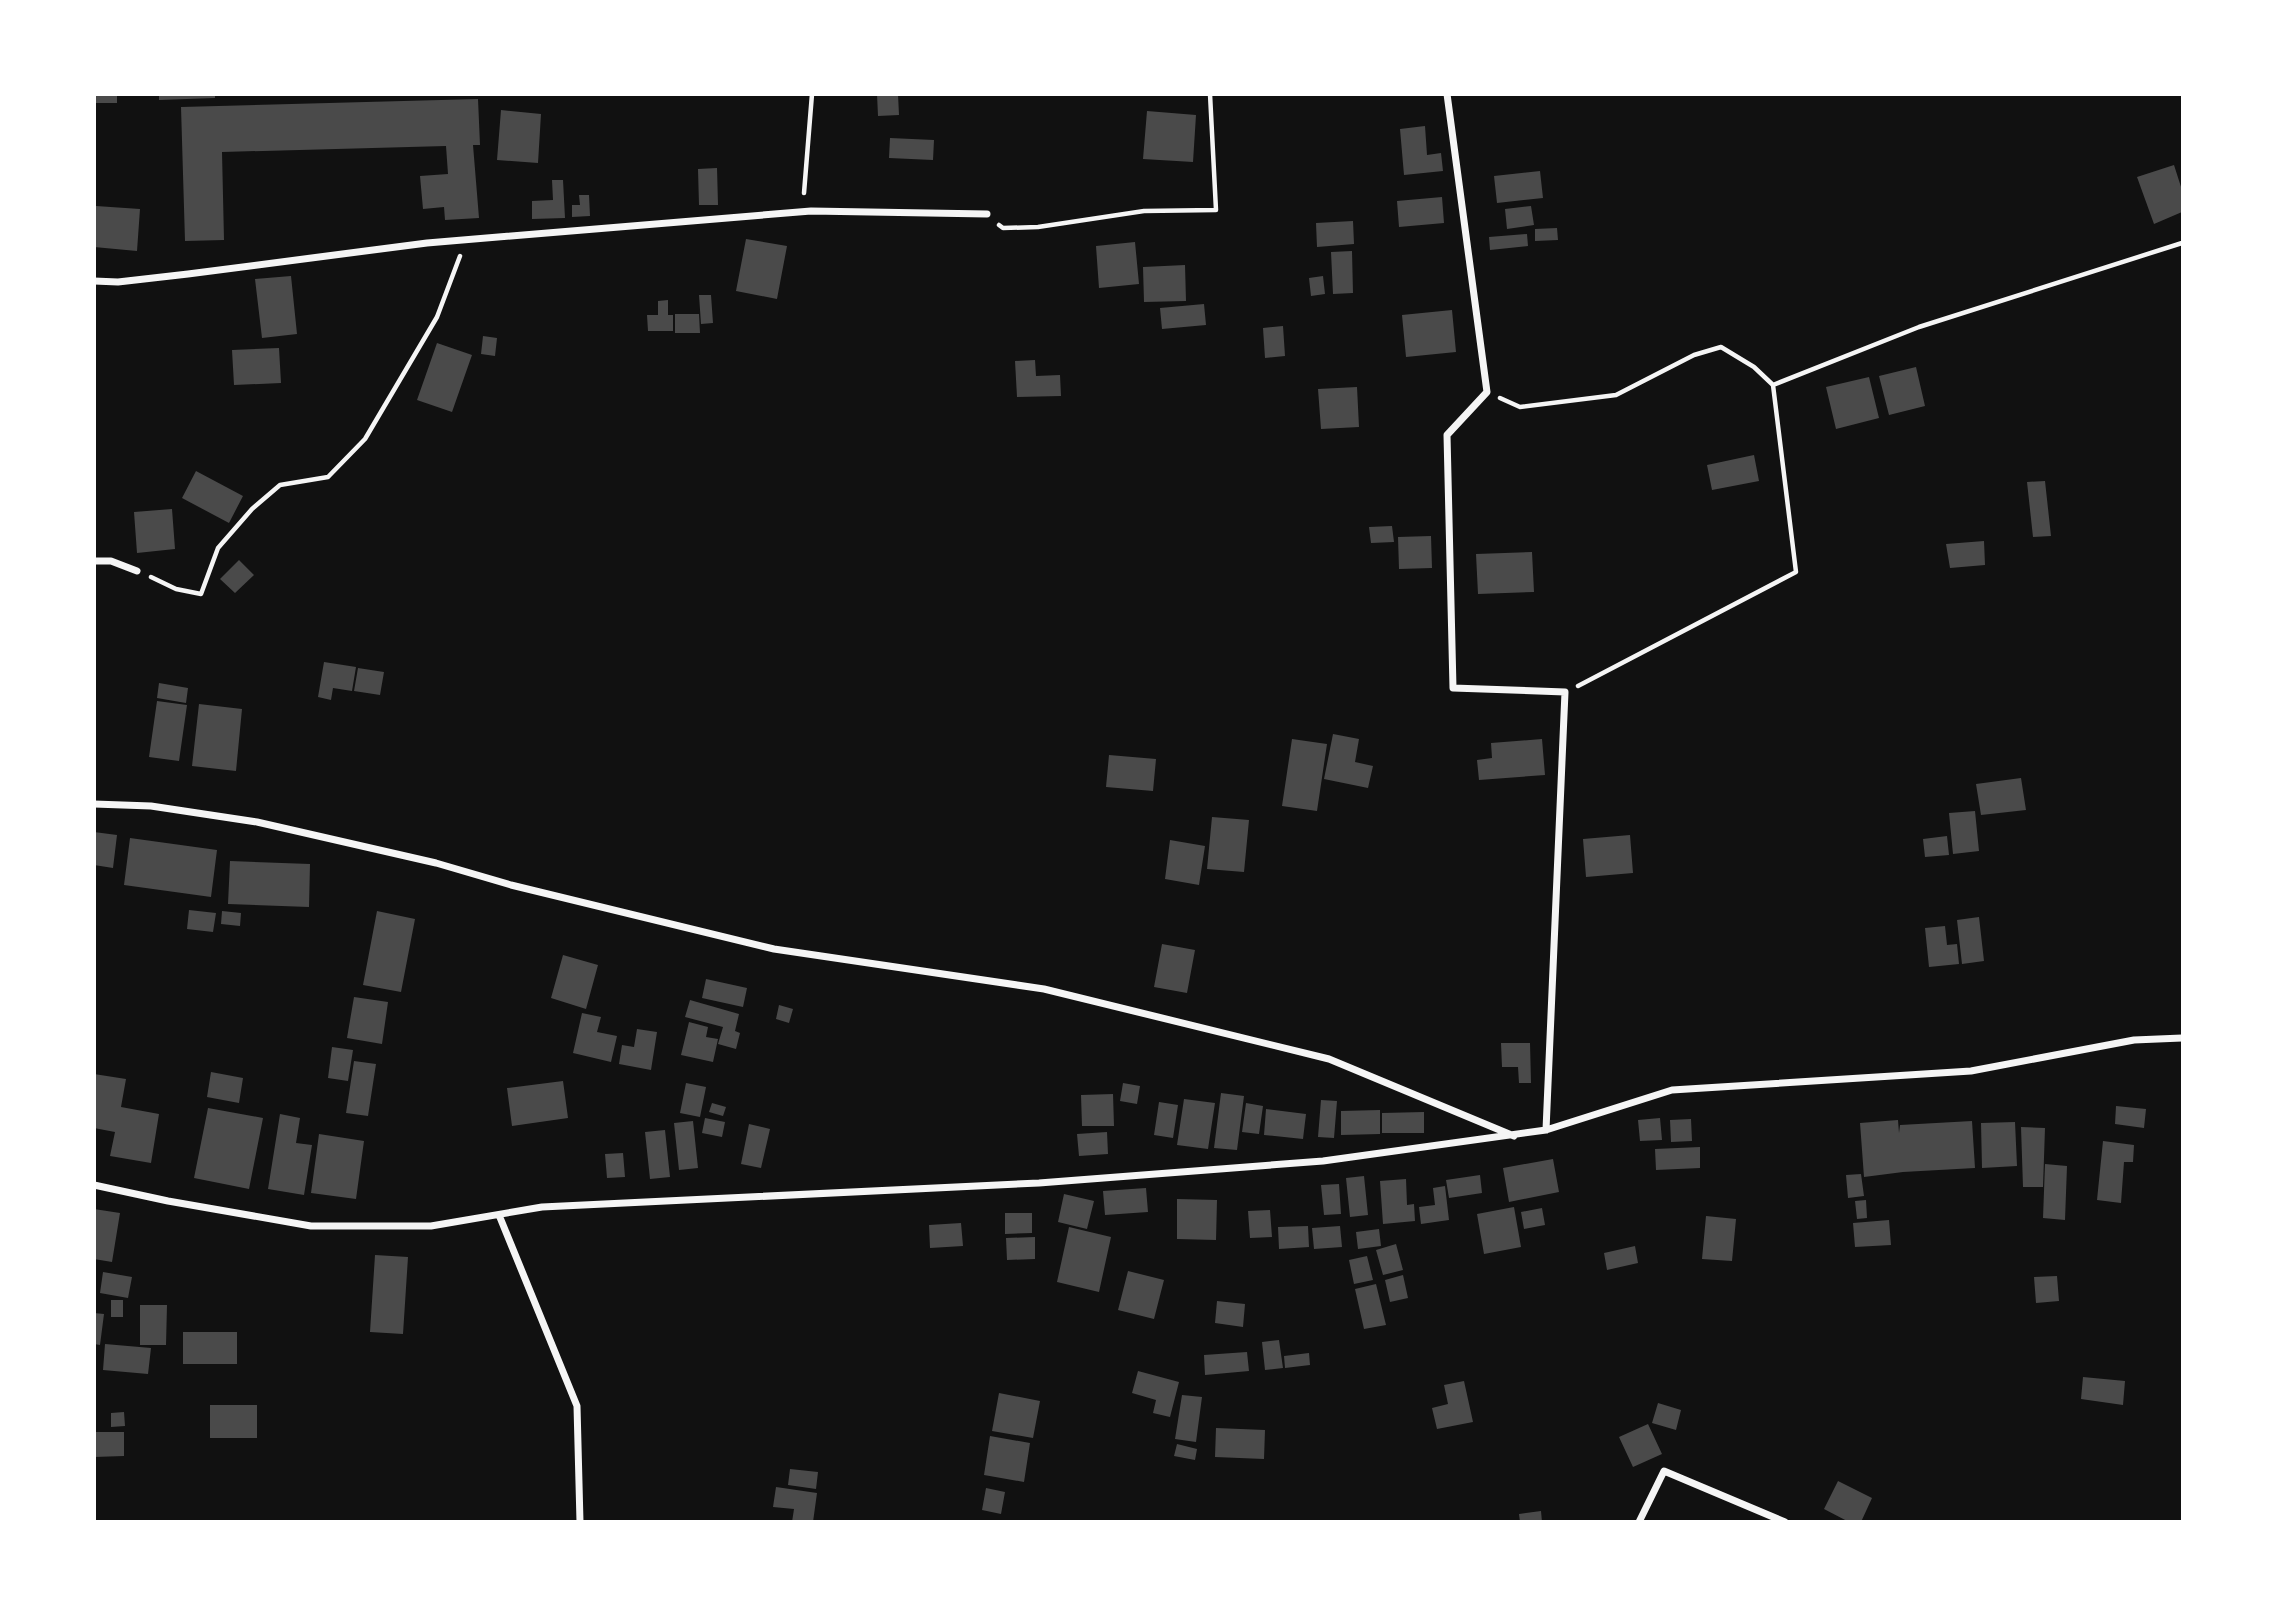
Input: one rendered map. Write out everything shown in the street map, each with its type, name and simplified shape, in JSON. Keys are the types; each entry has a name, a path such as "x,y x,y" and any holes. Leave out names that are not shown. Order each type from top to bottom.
{"street":[{"path":"1447,94 1487,392 1447,435 1452,688 1565,692 1546,1130"},
{"path":"94,281 118,282 464,240 802,212 987,214"},
{"path":"94,561 111,561 137,571"},
{"path":"94,804 151,806 257,822 436,863 511,885 774,949 1044,989 1329,1059 1515,1136"},
{"path":"94,1185 311,1226 431,1226 542,1207 1039,1183 1323,1161 1546,1130 1672,1090 1971,1071 2134,1040 2182,1038"},
{"path":"499,1214 577,1406 580,1521"},
{"path":"1639,1521 1664,1471 1785,1521"}],"path":[{"path":"802,212 812,94"},
{"path":"987,214 1003,228 1038,226 1143,211 1216,210 1210,94"},
{"path":"137,571 176,589 201,594 218,548 252,509 279,485 328,477 365,439 437,317 456,271 464,240"},
{"path":"1773,385 1919,327 2182,243"},
{"path":"1487,392 1520,407 1616,395 1694,355 1721,347 1754,368 1773,385 1796,572 1565,692"}],"building":[{"path":"94,94 117,94 117,103 94,103"},
{"path":"159,94 215,94 215,98 159,100"},
{"path":"877,94 898,94 899,115 878,116"},
{"path":"478,99 480,145 473,145 479,218 445,220 444,207 423,209 420,176 448,174 446,146 222,152 224,240 185,241 181,107"},
{"path":"501,110 541,114 538,163 497,160"},
{"path":"1147,111 1196,115 1193,162 1143,159"},
{"path":"1425,126 1427,155 1441,153 1443,171 1404,175 1400,129"},
{"path":"890,138 934,140 933,160 889,158"},
{"path":"2174,165 2182,190 2182,212 2154,224 2137,177"},
{"path":"717,168 718,205 699,205 698,169"},
{"path":"1540,171 1543,198 1497,203 1494,176"},
{"path":"552,180 563,180 565,218 532,219 532,201 553,200"},
{"path":"579,195 589,195 590,216 572,217 572,205 580,205"},
{"path":"1442,197 1444,223 1399,227 1397,201"},
{"path":"96,206 140,209 137,251 94,247"},
{"path":"1531,206 1534,225 1507,229 1505,209"},
{"path":"1353,221 1354,244 1317,247 1316,223"},
{"path":"1557,228 1558,240 1535,241 1535,229"},
{"path":"1527,234 1528,246 1490,250 1489,237"},
{"path":"746,239 787,246 777,299 736,291"},
{"path":"1135,242 1139,284 1099,288 1096,246"},
{"path":"1352,251 1353,293 1333,294 1331,252"},
{"path":"1185,265 1186,301 1144,302 1143,267"},
{"path":"291,276 297,334 262,338 255,279"},
{"path":"1323,276 1325,294 1311,296 1309,278"},
{"path":"699,295 711,295 713,323 701,324"},
{"path":"668,300 668,315 673,315 673,331 648,331 647,315 658,315 658,301"},
{"path":"1204,304 1206,325 1162,329 1160,308"},
{"path":"1452,310 1456,352 1406,357 1402,315"},
{"path":"675,314 699,314 700,333 675,333"},
{"path":"1283,326 1285,356 1265,358 1263,328"},
{"path":"483,336 497,338 495,356 481,354"},
{"path":"437,343 472,355 452,412 417,400"},
{"path":"279,348 281,383 234,385 232,350"},
{"path":"1035,360 1036,376 1060,375 1061,396 1017,397 1015,361"},
{"path":"1916,367 1925,406 1889,415 1879,376"},
{"path":"1869,377 1879,418 1836,429 1826,387"},
{"path":"1357,387 1359,427 1321,429 1318,389"},
{"path":"1754,455 1759,481 1712,490 1707,465"},
{"path":"196,471 243,496 229,523 182,498"},
{"path":"2045,481 2051,536 2033,537 2027,482"},
{"path":"172,509 175,549 137,553 134,512"},
{"path":"1392,526 1394,542 1371,543 1369,527"},
{"path":"1431,536 1432,568 1399,569 1398,537"},
{"path":"1984,541 1985,565 1950,568 1946,544"},
{"path":"1532,552 1534,592 1478,594 1476,554"},
{"path":"239,560 254,575 235,593 220,579"},
{"path":"324,662 356,667 352,691 333,688 331,700 318,697"},
{"path":"358,668 384,672 380,695 354,691"},
{"path":"159,683 188,688 186,703 157,698"},
{"path":"157,701 187,705 179,761 149,757"},
{"path":"199,704 242,709 236,771 192,766"},
{"path":"1333,734 1359,739 1355,762 1373,766 1368,788 1324,779"},
{"path":"1292,739 1327,744 1317,811 1282,806"},
{"path":"1542,739 1545,775 1479,780 1477,760 1492,758 1491,743"},
{"path":"1109,755 1156,759 1153,791 1106,787"},
{"path":"2021,778 2026,810 1981,815 1976,784"},
{"path":"1975,811 1979,851 1953,854 1949,813"},
{"path":"1212,817 1249,820 1244,872 1207,869"},
{"path":"94,832 117,835 113,868 94,865"},
{"path":"1630,835 1633,873 1586,877 1583,839"},
{"path":"1947,836 1949,855 1925,857 1923,839"},
{"path":"130,838 217,850 211,897 124,885"},
{"path":"1170,840 1205,846 1199,885 1165,879"},
{"path":"230,861 310,864 309,907 228,904"},
{"path":"189,910 216,913 213,932 187,929"},
{"path":"222,911 241,913 240,926 221,924"},
{"path":"377,911 415,919 401,992 363,985"},
{"path":"1979,917 1984,961 1962,964 1957,920"},
{"path":"1945,926 1947,945 1957,944 1959,964 1929,967 1925,928"},
{"path":"1162,944 1195,950 1187,993 1154,987"},
{"path":"563,955 598,965 586,1009 551,998"},
{"path":"706,979 747,988 743,1007 702,998"},
{"path":"354,997 388,1002 382,1044 347,1038"},
{"path":"690,1000 739,1014 735,1031 740,1033 736,1049 718,1044 723,1027 685,1017"},
{"path":"779,1005 793,1009 789,1023 776,1019"},
{"path":"582,1013 601,1017 597,1032 617,1036 611,1062 573,1053"},
{"path":"689,1022 708,1027 706,1037 718,1039 713,1062 681,1055"},
{"path":"637,1029 657,1032 651,1070 619,1064 622,1045 634,1047"},
{"path":"1501,1043 1530,1043 1531,1083 1519,1083 1518,1067 1502,1067"},
{"path":"332,1047 353,1050 348,1081 328,1078"},
{"path":"354,1061 376,1064 368,1116 346,1113"},
{"path":"211,1072 243,1078 239,1103 207,1097"},
{"path":"94,1074 126,1079 121,1107 159,1114 151,1163 110,1156 115,1132 94,1128"},
{"path":"563,1081 568,1118 512,1126 507,1088"},
{"path":"686,1083 706,1087 700,1117 680,1113"},
{"path":"1123,1083 1140,1086 1137,1104 1120,1101"},
{"path":"1221,1093 1244,1096 1237,1150 1214,1148"},
{"path":"1113,1094 1114,1126 1082,1126 1081,1095"},
{"path":"1184,1099 1215,1103 1208,1149 1177,1145"},
{"path":"1321,1100 1337,1101 1334,1138 1318,1137"},
{"path":"1159,1102 1178,1105 1173,1138 1154,1135"},
{"path":"712,1103 726,1107 723,1116 709,1112"},
{"path":"1246,1103 1263,1106 1259,1134 1242,1132"},
{"path":"2116,1106 2146,1109 2144,1128 2115,1124"},
{"path":"208,1108 263,1118 249,1189 194,1178"},
{"path":"1266,1109 1306,1114 1303,1139 1264,1135"},
{"path":"1380,1110 1380,1134 1341,1135 1341,1111"},
{"path":"1424,1112 1424,1133 1382,1133 1382,1113"},
{"path":"280,1114 300,1118 296,1143 312,1145 304,1195 268,1189"},
{"path":"705,1118 725,1122 722,1137 702,1133"},
{"path":"1660,1118 1662,1140 1640,1141 1638,1120"},
{"path":"1691,1119 1692,1141 1671,1142 1670,1120"},
{"path":"1898,1120 1899,1133 1900,1125 1972,1121 1975,1168 1864,1177 1860,1123"},
{"path":"693,1121 698,1168 679,1170 674,1123"},
{"path":"2015,1122 2017,1166 1982,1168 1981,1123"},
{"path":"749,1124 770,1129 761,1168 741,1164"},
{"path":"2021,1127 2045,1128 2043,1187 2023,1187"},
{"path":"665,1130 670,1177 650,1179 645,1132"},
{"path":"1107,1132 1108,1154 1079,1156 1077,1134"},
{"path":"319,1134 364,1141 356,1199 311,1193"},
{"path":"2103,1141 2134,1145 2133,1162 2124,1162 2121,1203 2097,1200"},
{"path":"1700,1147 1700,1168 1656,1170 1655,1149"},
{"path":"623,1153 625,1177 607,1178 605,1154"},
{"path":"1553,1159 1559,1192 1509,1202 1503,1168"},
{"path":"2045,1164 2067,1166 2065,1220 2043,1218"},
{"path":"1861,1174 1864,1196 1848,1198 1846,1175"},
{"path":"1480,1175 1482,1193 1449,1198 1446,1180"},
{"path":"1364,1176 1368,1215 1350,1217 1346,1178"},
{"path":"1406,1179 1407,1205 1414,1204 1415,1221 1383,1224 1380,1181"},
{"path":"1339,1184 1341,1214 1324,1215 1321,1185"},
{"path":"1445,1186 1449,1220 1421,1224 1419,1207 1435,1205 1433,1188"},
{"path":"1146,1188 1148,1212 1105,1215 1103,1191"},
{"path":"1064,1194 1094,1201 1087,1229 1058,1222"},
{"path":"1177,1199 1217,1200 1216,1240 1177,1239"},
{"path":"1866,1200 1867,1218 1857,1219 1855,1201"},
{"path":"1514,1207 1521,1247 1484,1254 1477,1214"},
{"path":"1542,1208 1545,1225 1524,1229 1521,1212"},
{"path":"94,1209 120,1213 112,1262 94,1259"},
{"path":"1270,1210 1272,1237 1250,1238 1248,1211"},
{"path":"1005,1213 1032,1213 1032,1233 1005,1234"},
{"path":"1706,1216 1736,1219 1732,1261 1702,1259"},
{"path":"1889,1220 1891,1245 1855,1247 1853,1223"},
{"path":"961,1223 963,1246 930,1248 929,1225"},
{"path":"1308,1226 1309,1247 1279,1249 1278,1227"},
{"path":"1340,1226 1342,1247 1314,1249 1312,1228"},
{"path":"1069,1227 1111,1237 1099,1292 1057,1282"},
{"path":"1379,1229 1381,1246 1358,1249 1356,1232"},
{"path":"1035,1237 1035,1259 1007,1260 1006,1238"},
{"path":"1396,1244 1403,1270 1383,1275 1376,1250"},
{"path":"1635,1246 1638,1263 1607,1270 1604,1253"},
{"path":"375,1255 408,1257 403,1334 370,1332"},
{"path":"1367,1256 1373,1280 1354,1284 1349,1260"},
{"path":"1128,1271 1164,1280 1154,1319 1118,1310"},
{"path":"103,1272 132,1277 128,1298 100,1293"},
{"path":"1403,1275 1408,1298 1390,1302 1385,1280"},
{"path":"2057,1276 2059,1301 2036,1303 2034,1277"},
{"path":"1376,1284 1386,1325 1364,1329 1355,1289"},
{"path":"111,1300 123,1300 123,1317 111,1317"},
{"path":"1217,1301 1245,1304 1243,1327 1215,1323"},
{"path":"140,1305 167,1305 166,1345 140,1345"},
{"path":"94,1313 104,1314 100,1345 94,1344"},
{"path":"183,1332 237,1332 237,1364 183,1364"},
{"path":"1279,1340 1283,1368 1265,1370 1262,1342"},
{"path":"105,1344 151,1348 148,1374 103,1370"},
{"path":"1247,1352 1249,1371 1205,1375 1204,1355"},
{"path":"1309,1353 1310,1365 1285,1368 1284,1356"},
{"path":"1138,1371 1179,1382 1170,1417 1153,1413 1156,1400 1132,1393"},
{"path":"2083,1377 2125,1381 2123,1405 2081,1399"},
{"path":"1464,1381 1473,1422 1437,1429 1432,1408 1448,1404 1444,1385"},
{"path":"999,1393 1040,1401 1033,1438 992,1431"},
{"path":"1182,1395 1202,1397 1196,1442 1175,1439"},
{"path":"1658,1403 1681,1410 1676,1430 1652,1423"},
{"path":"210,1405 257,1405 257,1438 210,1438"},
{"path":"124,1412 125,1426 111,1427 111,1413"},
{"path":"1648,1424 1662,1454 1633,1467 1619,1437"},
{"path":"1216,1428 1265,1430 1264,1459 1215,1457"},
{"path":"94,1432 124,1432 124,1456 94,1457"},
{"path":"990,1436 1030,1443 1024,1482 984,1475"},
{"path":"1177,1444 1197,1449 1195,1460 1174,1456"},
{"path":"790,1469 818,1472 816,1489 788,1485"},
{"path":"1838,1481 1872,1498 1861,1522 1849,1522 1824,1509"},
{"path":"776,1487 817,1493 813,1522 792,1522 794,1509 773,1507"},
{"path":"986,1488 1005,1492 1001,1514 982,1510"},
{"path":"1541,1511 1542,1522 1520,1522 1519,1514"}]}
